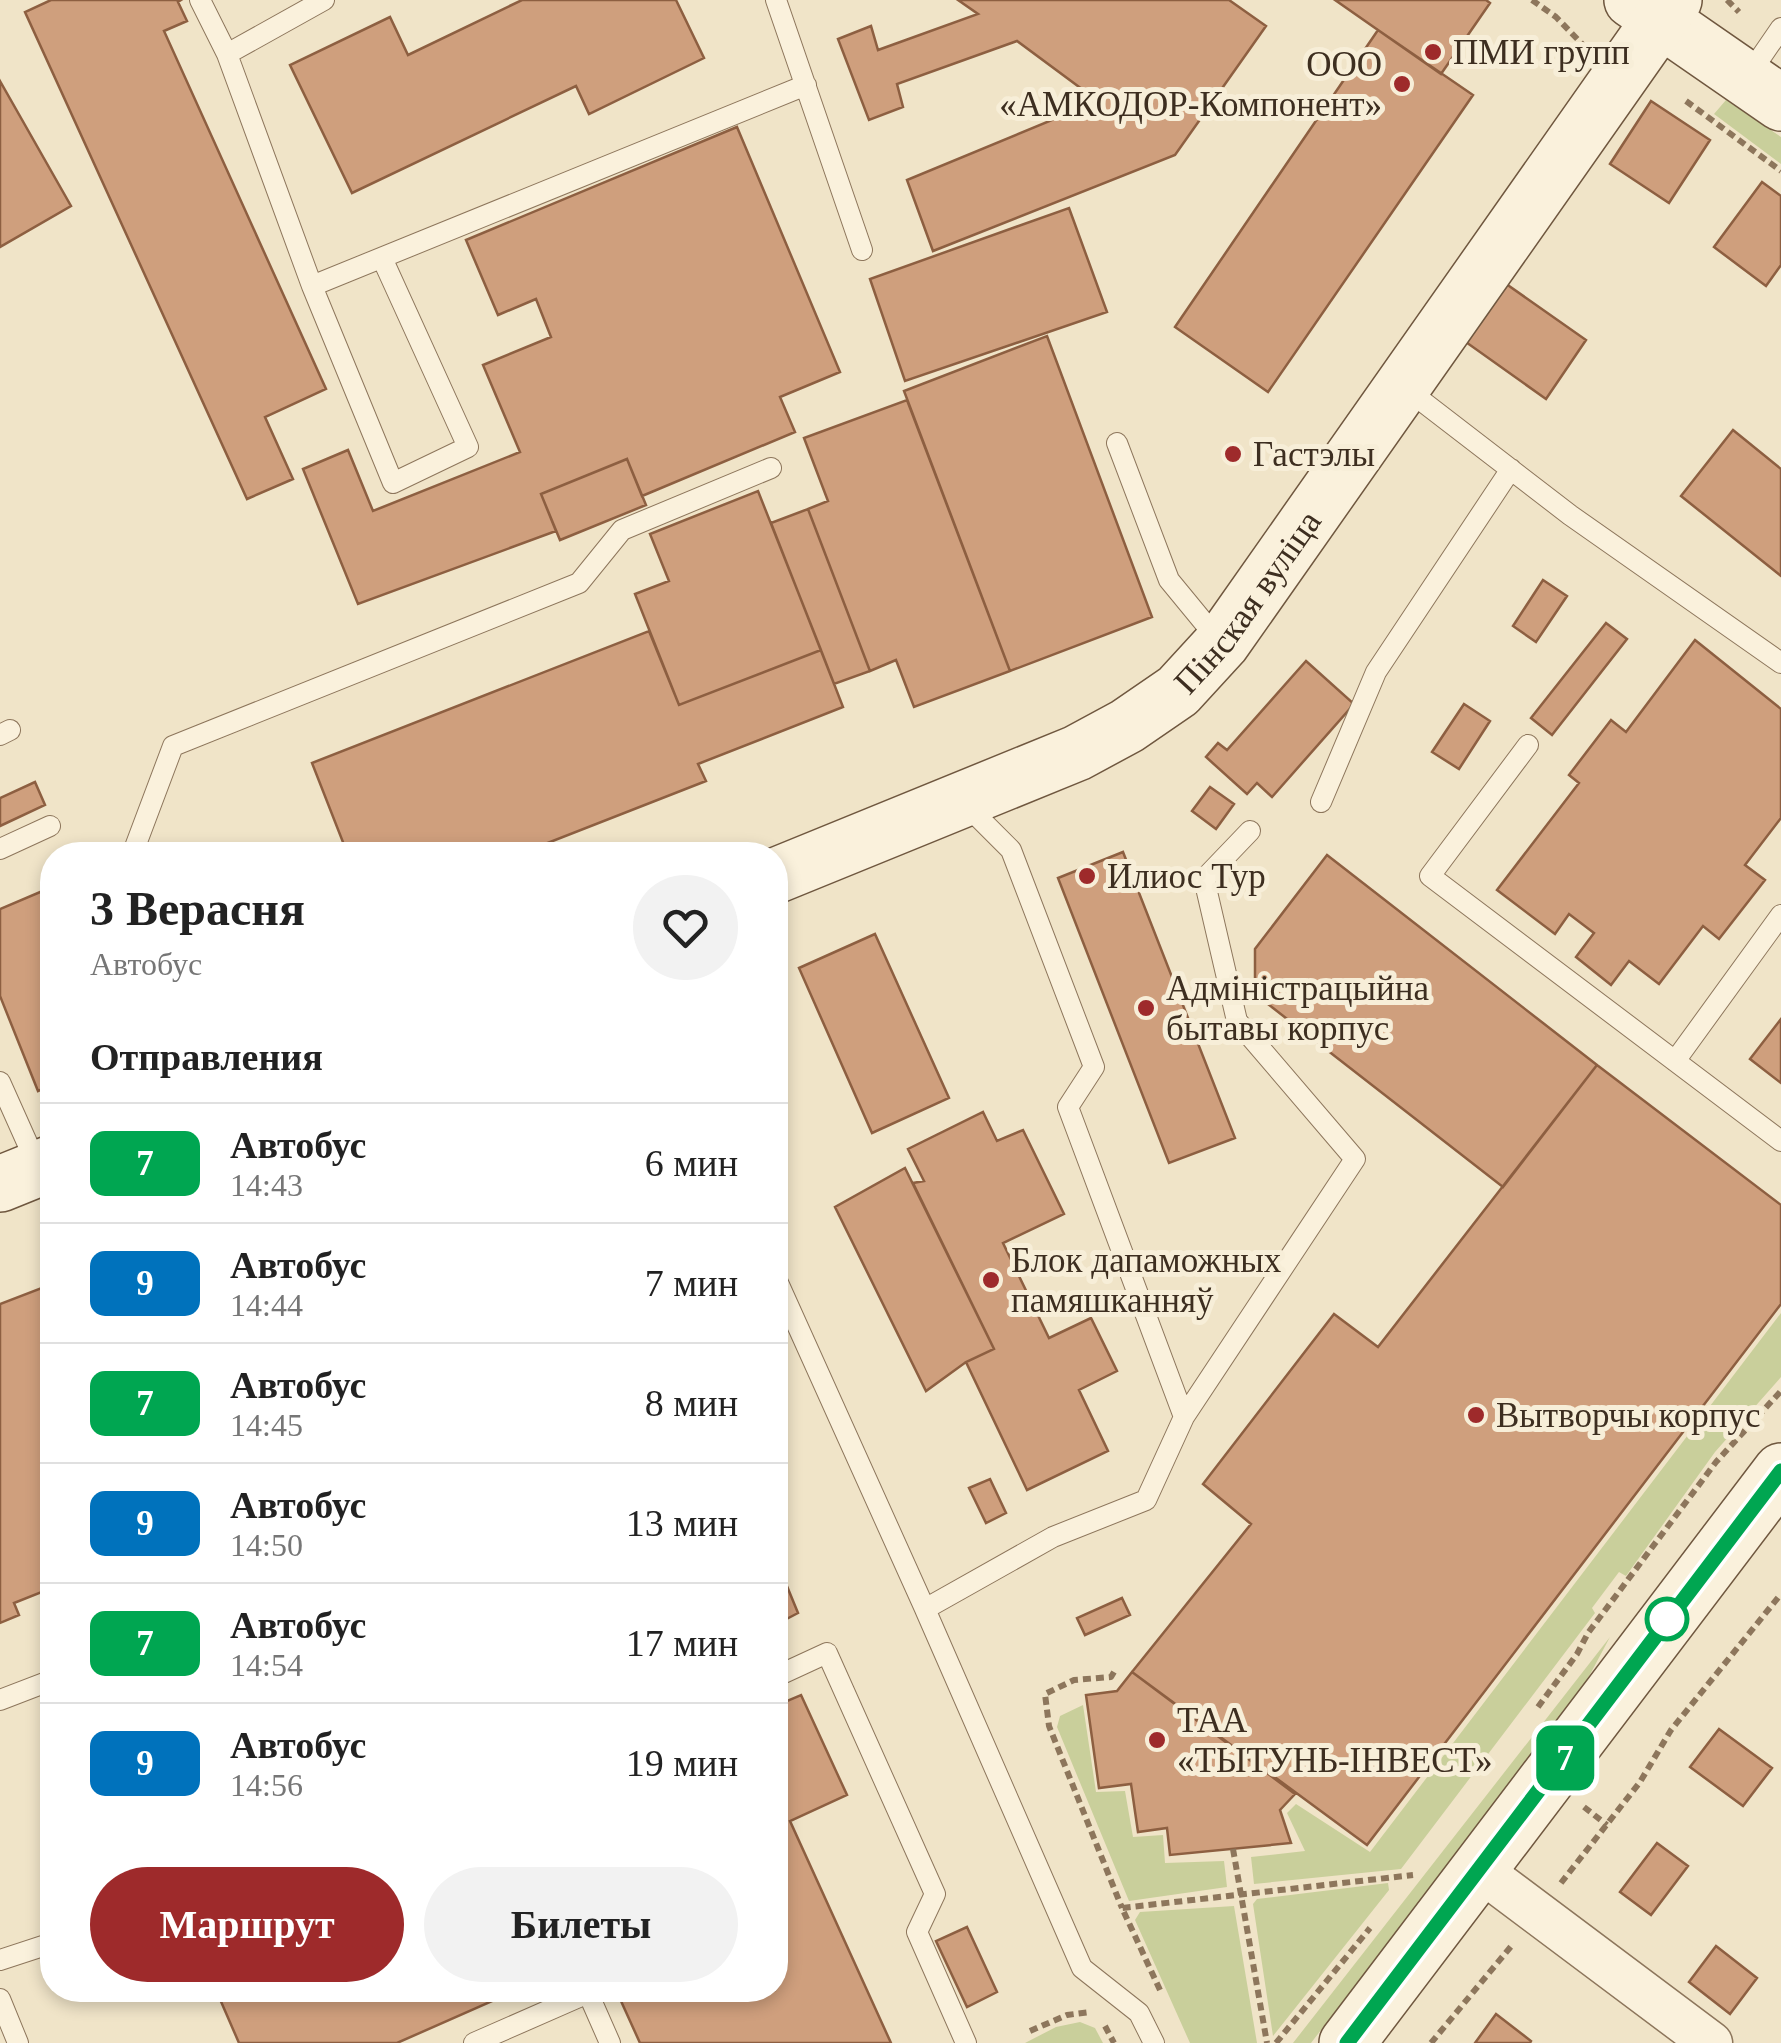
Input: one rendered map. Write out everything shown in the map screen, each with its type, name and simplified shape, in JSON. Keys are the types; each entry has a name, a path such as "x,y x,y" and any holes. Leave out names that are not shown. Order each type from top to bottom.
{"street":[{"path":"1656,7 1764,90"},
{"name":"Пінская вуліца","path":"788,871 1076,753 1127,726 1178,691 1222,643 1403,387 1656,7"},
{"path":"1346,2043 1781,1471"},
{"path":"1480,1870 1711,2043"}],"lane":[{"path":"200,0 227,54 312,286 394,482 468,447 382,258"},
{"path":"227,54 324,0"},
{"path":"776,0 862,250"},
{"path":"1764,90 1781,28"},
{"path":"312,286 806,85"},
{"path":"1403,387 1570,515 1781,663"},
{"path":"1117,443 1169,580 1222,643"},
{"path":"137,842 173,746 579,583 622,530 770,468"},
{"path":"1321,802 1376,672 1511,469"},
{"path":"1528,745 1430,876 1781,1141"},
{"path":"963,802 1011,850 1094,1067 1068,1107 1184,1417"},
{"path":"0,849 50,826"},
{"path":"926,1610 1053,1537 1146,1500 1184,1417 1355,1159 1237,1021 1204,878 1250,831"},
{"path":"1676,1061 1781,916"},
{"path":"0,1082 30,1172"},
{"path":"788,1305 1082,1968 1139,2013 1154,2043"},
{"path":"788,1672 827,1653 934,1894 917,1932 966,2043"},
{"path":"0,1700 40,1685"},
{"path":"0,1960 40,1947"},
{"path":"0,1998 18,2043"},
{"path":"474,2043 563,2002"},
{"path":"592,2002 610,2043"}],"path":[{"path":"1532,0 1556,17 1594,56"},
{"path":"1686,101 1781,171"},
{"path":"1530,1717 1716,1462 1781,1391"},
{"path":"1431,2043 1538,1913 1640,1782 1671,1730 1781,1594"},
{"path":"1114,1672 1111,1677 1074,1680 1045,1694 1050,1726 1122,1908 1161,1992"},
{"path":"1233,1849 1267,2043"},
{"path":"1122,1908 1414,1875 1401,1890"},
{"path":"1276,2043 1376,1920"},
{"path":"1030,2031 1084,2011 1098,2014 1114,2043"}],"green space":[{"path":"1726,100 1781,137 1781,164 1714,114"},
{"path":"1781,1313 1781,1377 1715,1452 1626,1576 1619,1572 1592,1608 1595,1613 1401,1869 1254,1884 1251,1857 1305,1851 1287,1813 1296,1804 1370,1852"},
{"path":"1610,1637 1579,1695 1311,2043 1293,2043"},
{"path":"1083,1705 1096,1792 1125,1791 1133,1837 1163,1835 1165,1863 1224,1861 1227,1887 1129,1901 1057,1727 1060,1716"},
{"path":"1388,1883 1389,1890 1273,2036 1253,1904 1257,1899"},
{"path":"1234,1906 1257,2043 1190,2043 1135,1920 1140,1912"},
{"path":"1080,2022 1095,2028 1103,2043 1025,2043 1056,2027"}],"building":[{"path":"51,0 181,0 178,2 187,21 164,31 326,389 265,417 293,479 247,499 25,12"},
{"path":"522,0 676,0 704,58 589,114 576,86 352,193 290,65 390,17 408,55"},
{"path":"958,0 1229,0 1266,26 1175,155 933,251 907,180 1098,101 1017,41 897,84 903,107 869,120 838,39 871,26 878,50 978,14"},
{"name":"ПМИ групп","path":"1335,0 1486,0 1490,3 1441,74"},
{"path":"1378,30 1473,95 1268,392 1175,327"},
{"path":"0,81 71,206 0,247"},
{"path":"1651,101 1710,140 1669,203 1610,164"},
{"path":"737,127 840,372 780,397 795,432 642,496 627,459 541,494 556,531 358,604 303,469 348,450 373,511 520,452 483,365 551,337 536,299 498,315 466,240"},
{"path":"1762,182 1781,196 1781,265 1766,286 1714,247"},
{"path":"1069,208 1107,312 905,381 870,279"},
{"path":"1502,281 1586,340 1546,399 1463,340"},
{"path":"1047,336 1152,617 1010,671 904,391"},
{"path":"907,400 1010,671 914,707 896,660 870,671 808,509 828,501 804,438"},
{"path":"1733,430 1781,469 1781,576 1681,496"},
{"path":"627,459 646,505 560,540 541,494"},
{"path":"758,491 821,650 679,705 635,594 669,581 650,534"},
{"path":"808,509 870,671 834,684 771,523"},
{"path":"1543,580 1567,596 1536,642 1513,626"},
{"path":"1606,623 1627,639 1552,735 1531,718"},
{"path":"649,631 679,705 821,650 843,707 698,764 706,781 550,842 343,842 312,763"},
{"path":"1695,640 1781,709 1781,818 1745,865 1765,880 1719,939 1703,926 1659,984 1629,961 1611,985 1576,957 1594,933 1569,914 1555,934 1497,890 1579,783 1569,775 1611,720 1626,732"},
{"path":"1306,661 1354,704 1272,797 1257,783 1247,794 1206,757 1218,743 1227,750"},
{"path":"1464,704 1490,721 1459,769 1432,752"},
{"path":"35,782 45,805 0,826 0,798"},
{"path":"1210,787 1234,804 1216,829 1192,811"},
{"name":"Адміністрацыйна бытавы корпус","path":"1123,852 1235,1138 1169,1163 1058,878"},
{"path":"1327,855 1597,1065 1503,1187 1264,1001 1268,995 1255,986 1255,949"},
{"path":"40,892 38,1091 0,996 0,909"},
{"path":"875,934 949,1098 872,1133 799,968"},
{"path":"1781,1019 1781,1083 1750,1059"},
{"name":"Вытворчы корпус","path":"1597,1065 1781,1205 1781,1304 1367,1845 1132,1672 1251,1524 1203,1484 1334,1314 1378,1347"},
{"name":"Блок дапаможных памяшканняў","path":"983,1112 997,1141 1023,1130 1064,1214 1003,1243 1049,1338 1091,1318 1117,1371 1079,1390 1108,1451 1027,1490 966,1362 994,1349 913,1183 924,1181 908,1149"},
{"path":"905,1168 994,1349 966,1362 926,1391 835,1207"},
{"path":"40,1289 40,1593 14,1603 19,1615 0,1623 0,1304"},
{"path":"990,1479 1006,1513 986,1523 969,1488"},
{"path":"788,1589 798,1613 788,1618"},
{"path":"1122,1598 1130,1615 1085,1635 1077,1618"},
{"name":"ТАА «ТЫТУНЬ-IНВЕСТ»","path":"1132,1672 1295,1794 1280,1810 1291,1843 1170,1855 1167,1828 1138,1832 1131,1784 1099,1788 1086,1695 1117,1691"},
{"path":"801,1695 847,1795 790,1821 891,2043 640,2043 621,2002 788,2002 788,1700"},
{"path":"1719,1729 1772,1768 1743,1806 1690,1767"},
{"path":"1657,1843 1688,1866 1651,1915 1620,1892"},
{"path":"967,1927 997,1992 967,2007 936,1941"},
{"path":"1716,1946 1757,1978 1730,2014 1689,1982"},
{"path":"221,2002 490,2002 397,2043 239,2043"},
{"path":"1496,2014 1531,2041 1530,2043 1475,2043"}],"bus line":[{"name":"7","path":"1347,2043 1781,1471"}],"place":[{"name":"ПМИ групп","path":"1433,52"},
{"name":"ООО «АМКОДОР-Компонент»","path":"1402,84"},
{"name":"Гастэлы","path":"1233,454"},
{"name":"Илиос Тур","path":"1087,876"},
{"name":"Адміністрацыйна бытавы корпус","path":"1146,1008"},
{"name":"Блок дапаможных памяшканняў","path":"991,1280"},
{"name":"Вытворчы корпус","path":"1476,1415"},
{"name":"ТАА «ТЫТУНЬ-IНВЕСТ»","path":"1157,1740"}]}
